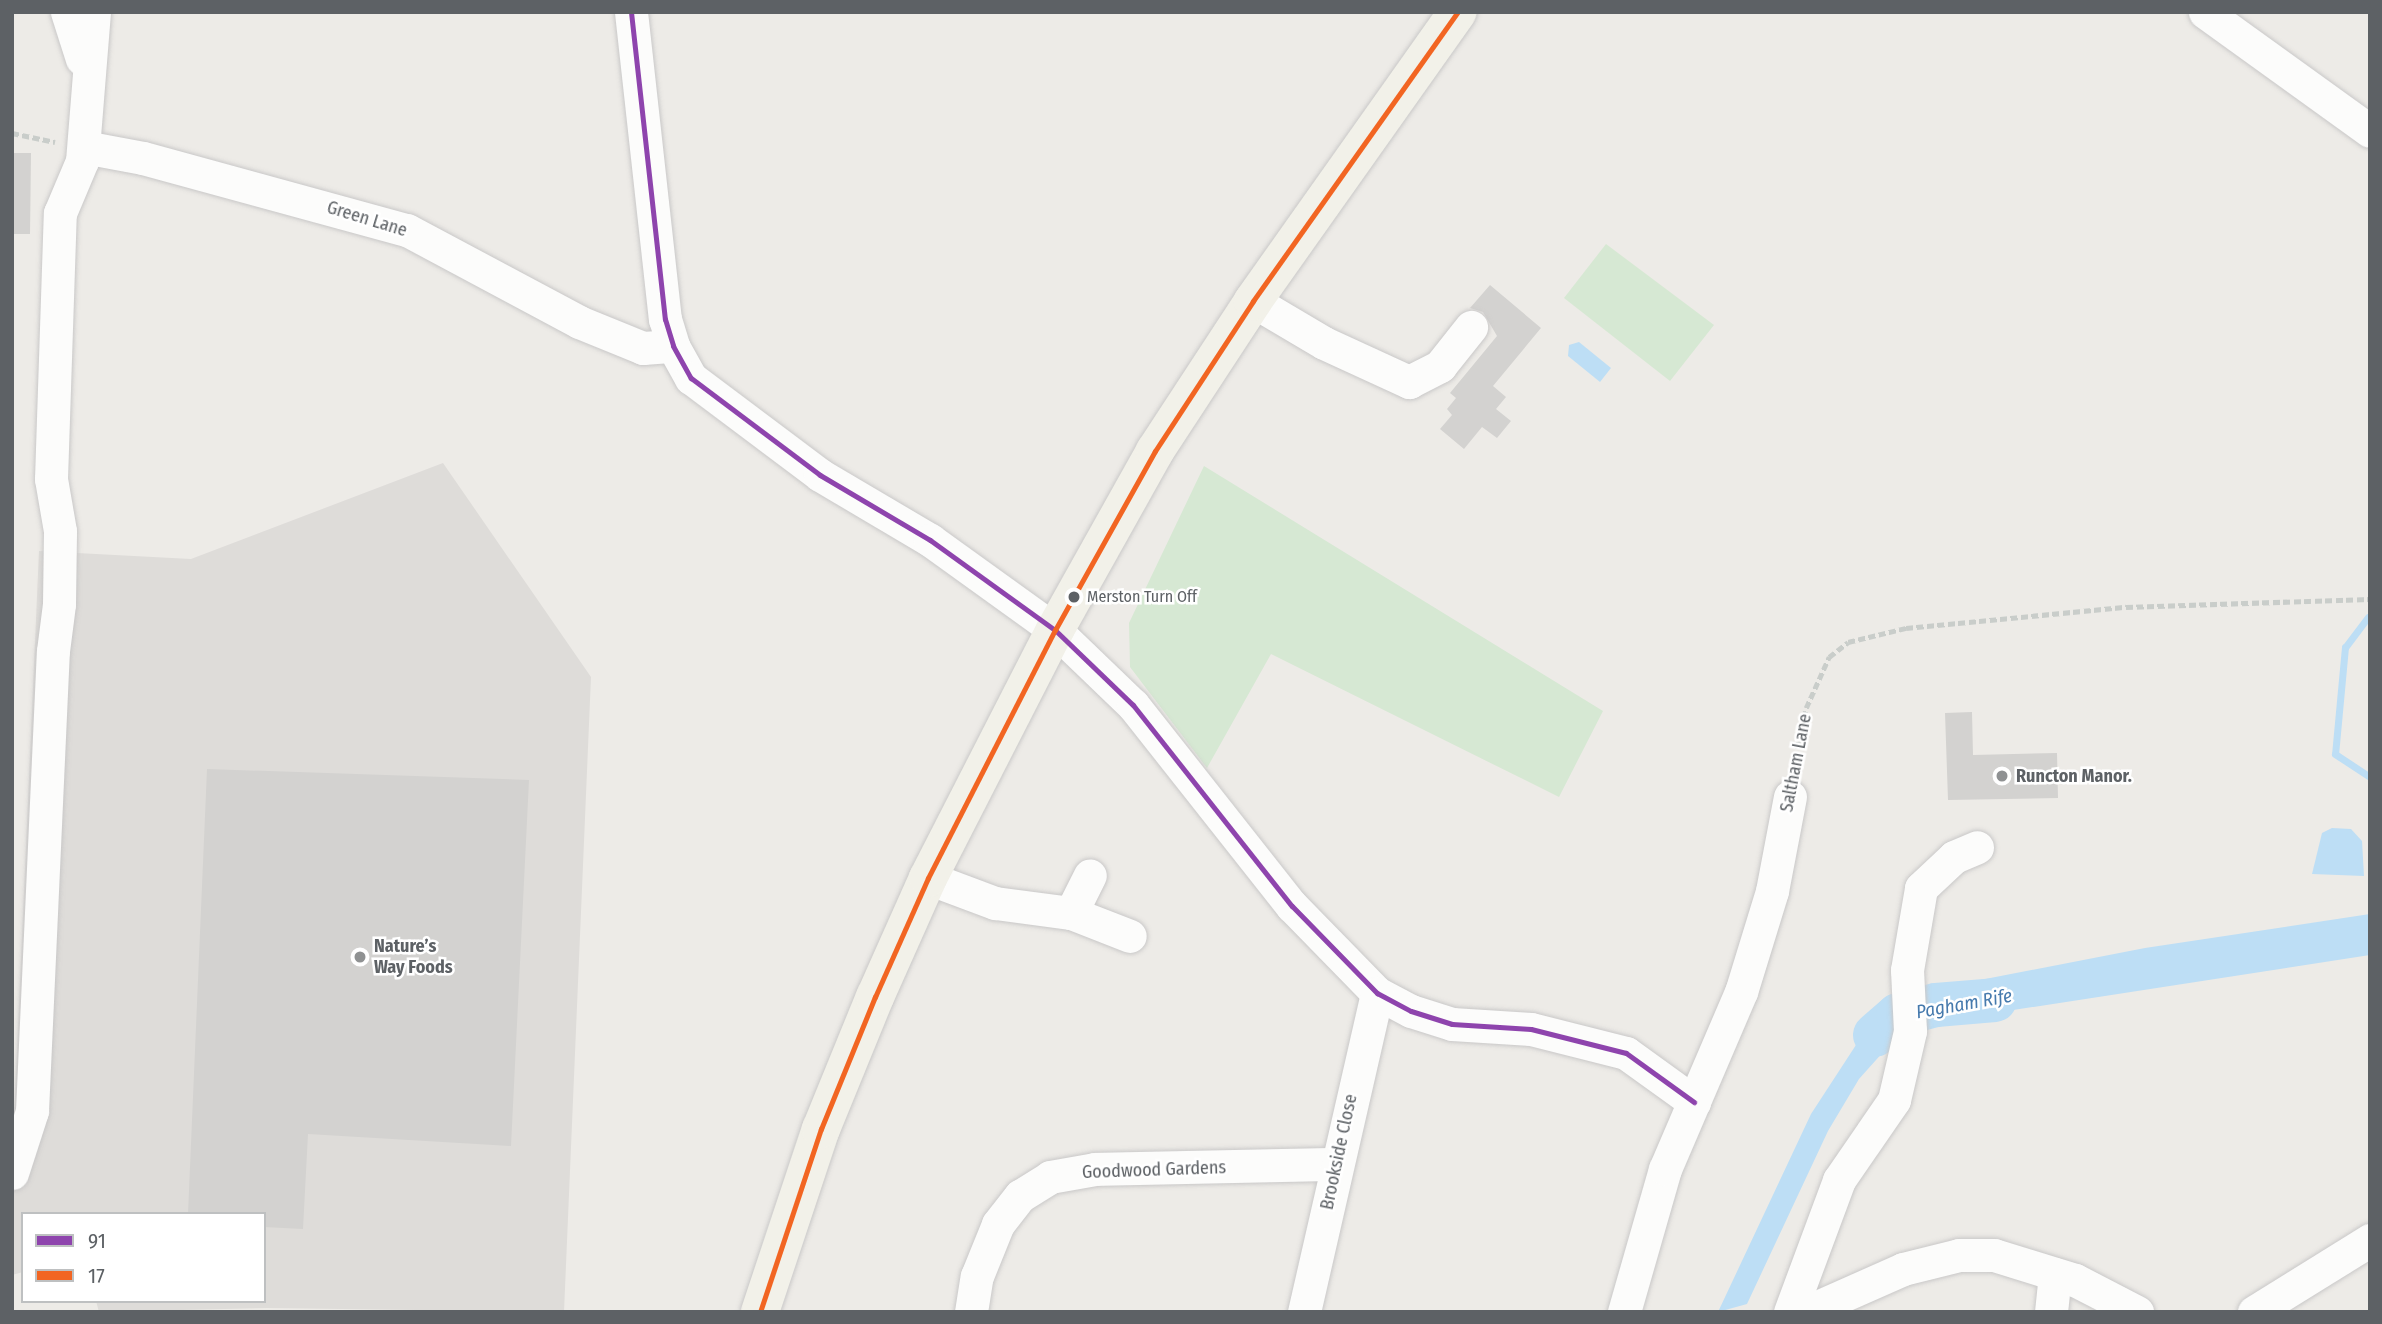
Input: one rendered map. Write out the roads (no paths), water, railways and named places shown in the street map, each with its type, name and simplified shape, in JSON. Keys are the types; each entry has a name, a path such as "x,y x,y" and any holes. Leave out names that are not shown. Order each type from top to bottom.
{"main road":[{"path":"760,1312 821,1129 928,878 1055,629 1155,452 1253,301 1458,12"}],"street":[{"path":"66,12 88,82"},
{"path":"12,1173 32,1111 53,651 59,604 60,531 51,479 60,213 82,161 94,12"},
{"path":"631,12 666,320 673,346 691,378 753,428 820,475 930,540 1055,629 1133,705 1292,906 1377,993 1411,1011 1452,1024 1531,1029 1626,1053 1693,1102"},
{"path":"2205,12 2370,131"},
{"name":"Green Lane","path":"84,147 143,158 408,230 579,321 643,348 673,346"},
{"path":"1253,301 1324,343 1409,383 1440,366 1471,327"},
{"name":"Saltham Lane","path":"1624,1312 1665,1169 1741,992 1772,891 1790,797"},
{"path":"1790,1312 1839,1180 1894,1100 1910,1031 1907,970 1921,888 1954,857 1977,847"},
{"path":"1071,913 1090,875"},
{"path":"928,878 995,903 1071,913 1130,936"},
{"name":"Brookside Close","path":"1304,1312 1377,993"},
{"name":"Goodwood Gardens","path":"971,1312 977,1276 998,1224 1020,1196 1050,1177 1095,1169 1337,1164"},
{"path":"2253,1312 2370,1240"},
{"path":"1806,1312 1903,1269 1959,1255 1994,1255 2055,1274 2137,1312"},
{"path":"2051,1312 2055,1274"}],"water":[{"path":"1579,342 1611,368 1600,382 1568,356 1569,345"},
{"path":"2332,828 2351,829 2362,841 2364,876 2312,874 2322,833"},
{"path":"2370,914 2370,955 1936,1022 1939,988 2145,948"},
{"path":"1900,1003 1893,1041 1859,1079 1828,1131 1747,1304 1718,1312 1811,1114 1869,1025"}],"waterway":[{"path":"2368,617 2345,647 2335,754 2370,777"},
{"name":"Pagham Rife","path":"1875,1035 1898,1015 1936,1005 1995,1000"}],"place":[{"name":"Merston Turn Off","path":"1074,597"},
{"name":"Runcton Manor.","path":"2002,776"},
{"name":"Nature’s Way Foods","path":"360,957"}]}
